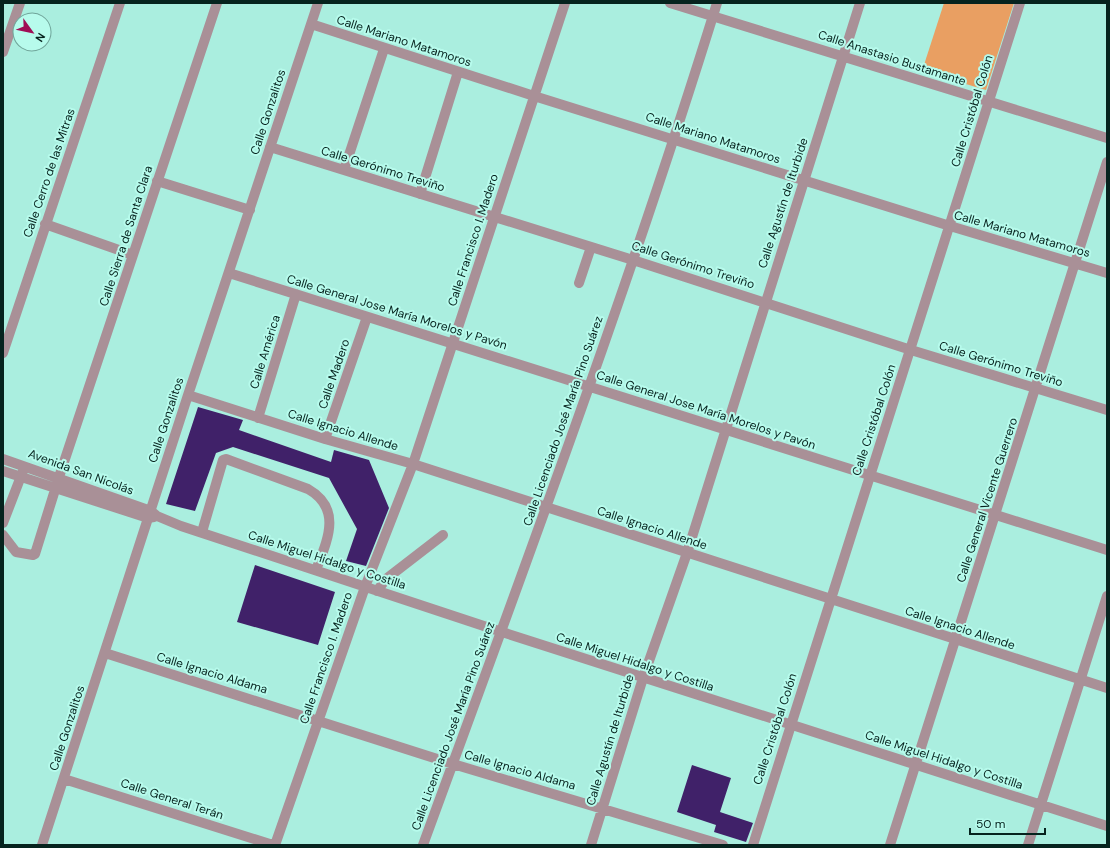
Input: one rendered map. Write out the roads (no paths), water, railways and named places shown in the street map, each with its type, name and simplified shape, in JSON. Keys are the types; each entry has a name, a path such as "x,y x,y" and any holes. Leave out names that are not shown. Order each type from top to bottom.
{"street":[{"path":"3,52 20,3"},
{"name":"Calle Cerro de las Mitras","path":"3,353 120,3"},
{"name":"Calle Sierra de Santa Clara","path":"3,535 16,552 34,554 217,3"},
{"name":"Calle Gonzalitos","path":"42,845 152,515 188,395 318,3"},
{"name":"Calle Francisco I. Madero","path":"274,845 365,587 413,464 565,3"},
{"name":"Calle Anastasio Bustamante","path":"670,3 1107,138"},
{"name":"Calle Licenciado José María Pino Suárez","path":"423,845 547,508 633,260 718,3"},
{"name":"Calle Agustín de Iturbide","path":"591,845 643,678 687,553 860,3"},
{"name":"Calle Cristóbal Colón","path":"752,845 911,350 1020,3"},
{"name":"Calle Mariano Matamoros","path":"312,24 384,49 804,181 1107,273"},
{"path":"344,170 384,49"},
{"path":"420,194 458,72"},
{"name":"Calle Gerónimo Treviño","path":"270,147 591,246 911,350 1107,410"},
{"name":"Calle General Vicente Guerrero","path":"890,845 1076,264 1107,162"},
{"path":"158,181 250,210"},
{"path":"45,224 133,255"},
{"path":"579,284 591,246"},
{"name":"Calle General Jose María Morelos y Pavón","path":"229,273 870,475 947,501 995,514 1107,550"},
{"name":"Calle América","path":"258,418 296,294"},
{"name":"Calle Madero","path":"325,439 367,317"},
{"name":"Calle Ignacio Allende","path":"188,395 325,439 413,464 830,600 1107,688"},
{"name":"Avenida San Nicolás","path":"3,458 59,477 152,515"},
{"path":"202,532 221,467 224,459 226,459 308,489 319,496 327,509 330,527 316,570"},
{"path":"3,523 25,465"},
{"name":"Avenida San Nicolás","path":"3,471 55,488 152,515"},
{"name":"Calle Miguel Hidalgo y Costilla","path":"152,515 377,591 643,678 1107,826"},
{"path":"377,591 386,579 443,535"},
{"path":"1028,845 1107,596"},
{"name":"Calle Ignacio Aldama","path":"105,653 453,764 723,845"},
{"name":"Calle General Terán","path":"64,779 274,845"}]}
